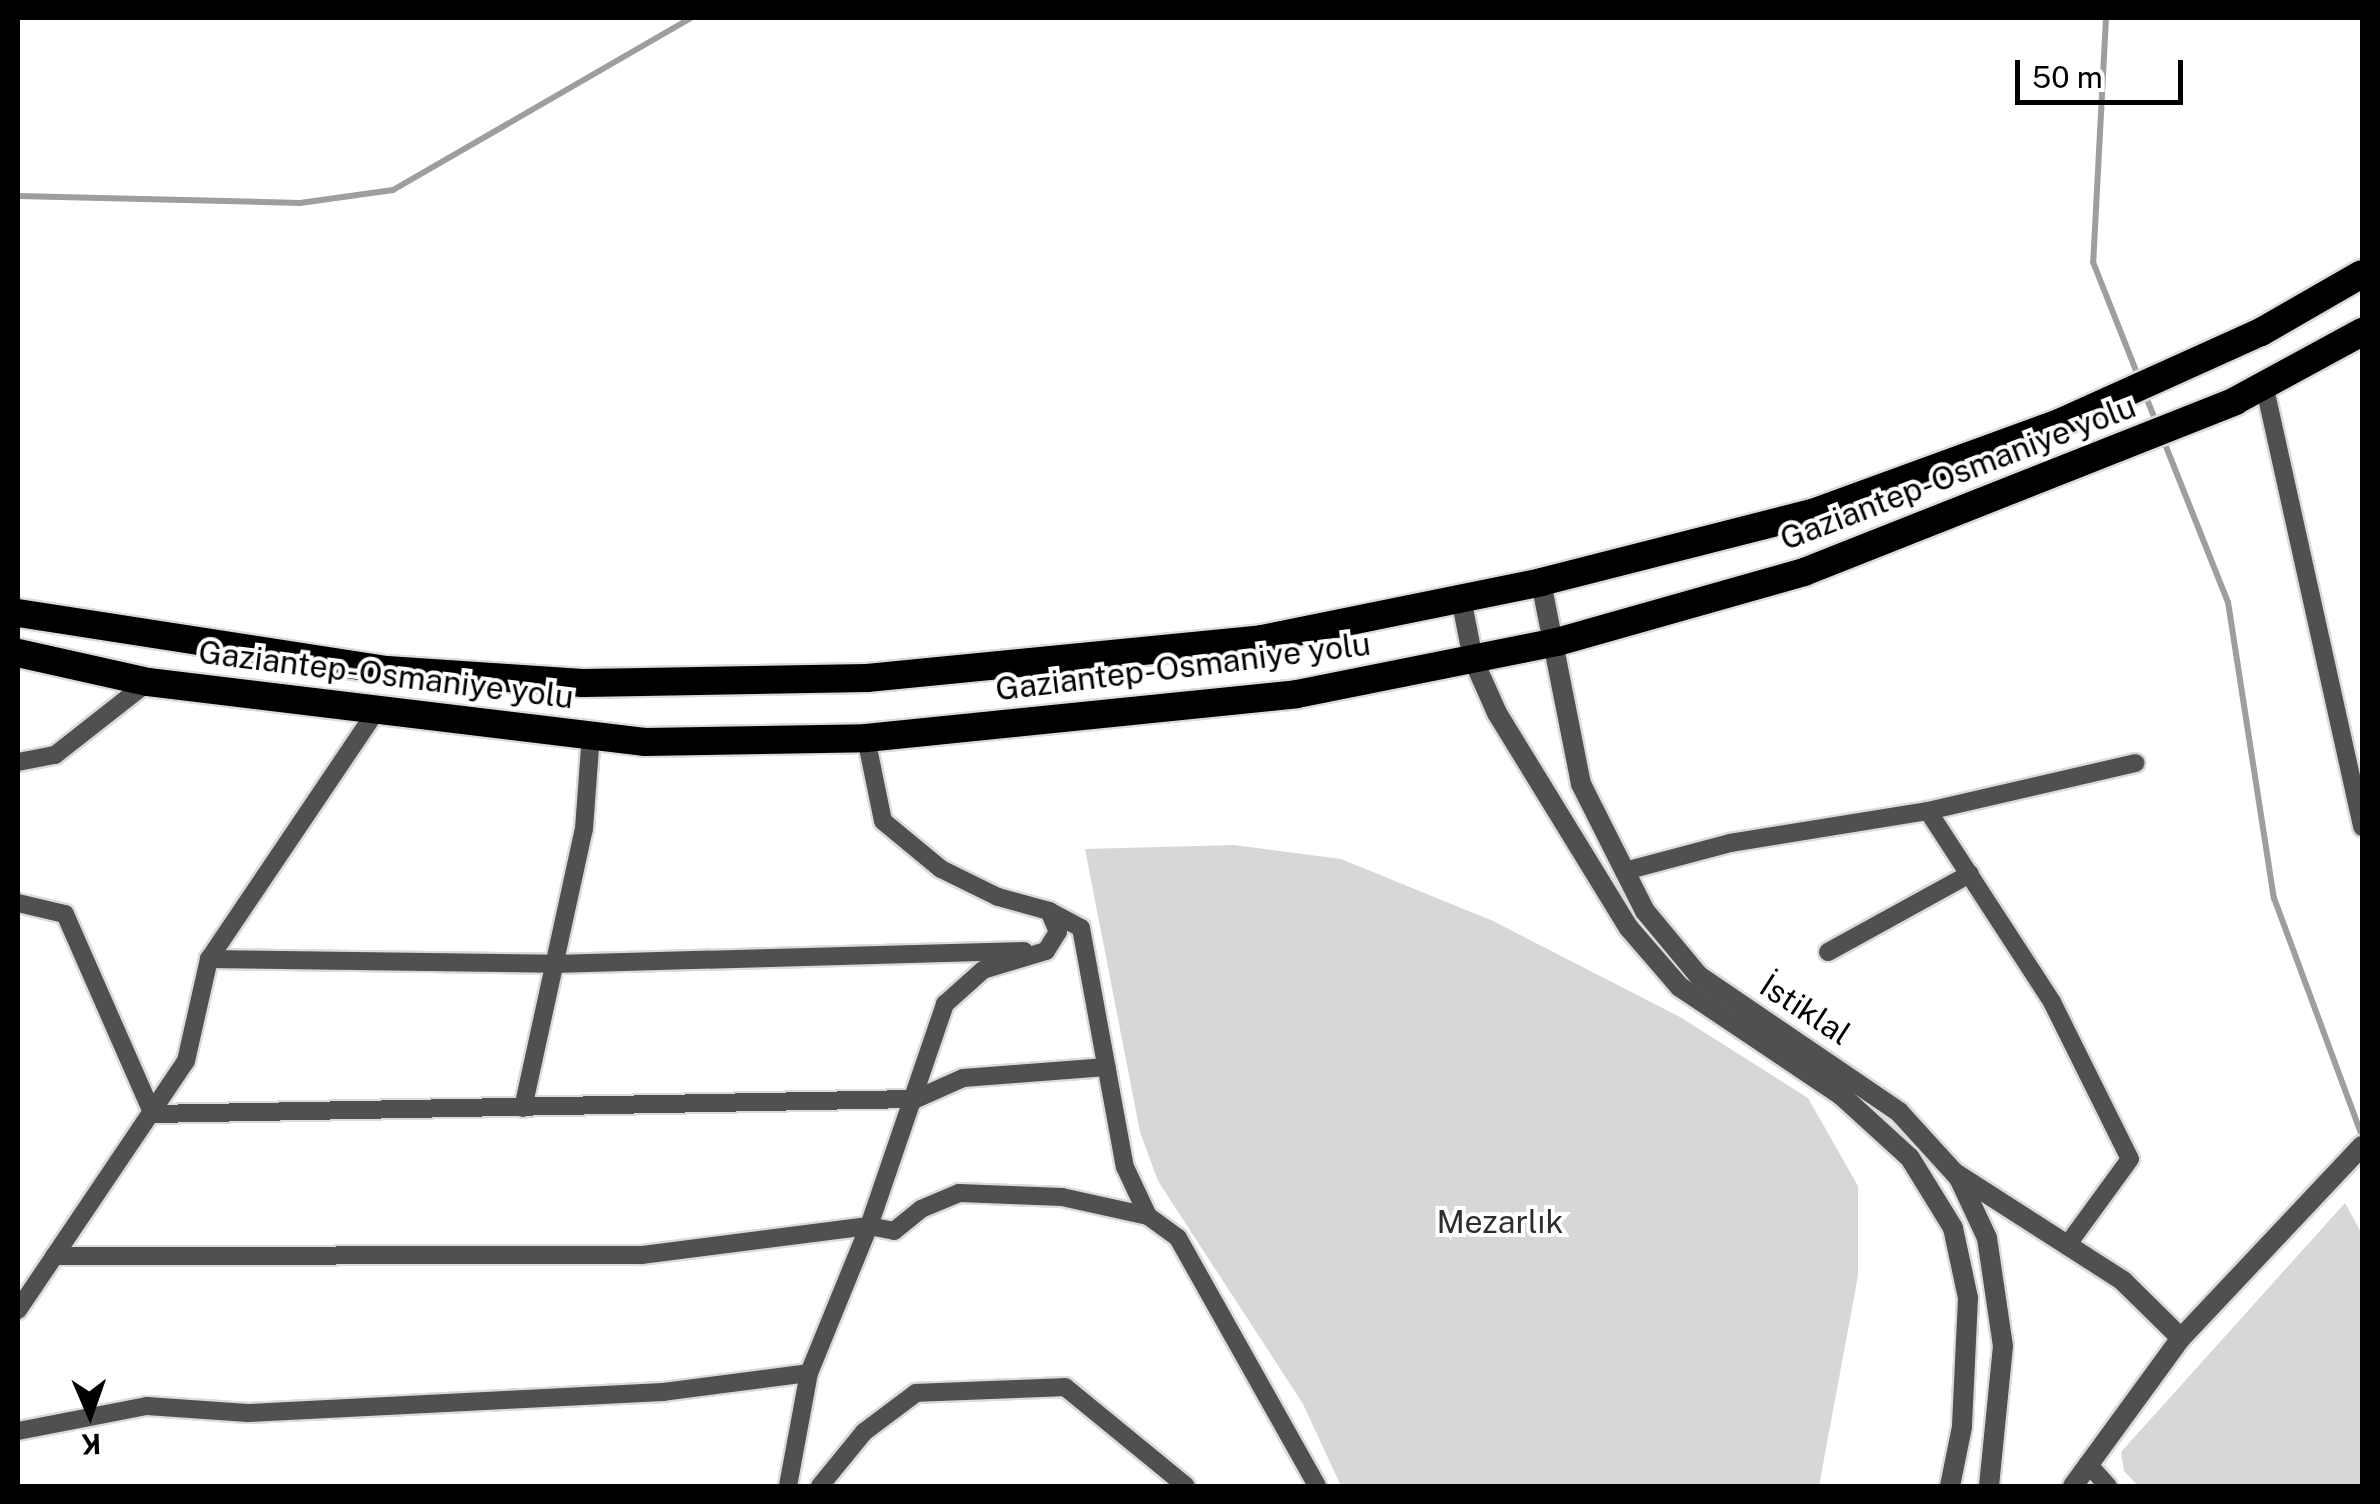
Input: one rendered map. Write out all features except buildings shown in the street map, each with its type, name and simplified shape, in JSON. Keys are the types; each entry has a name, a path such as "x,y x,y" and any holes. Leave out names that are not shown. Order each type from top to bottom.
{"highway":[{"name":"Gaziantep-Osmaniye yolu","path":"18,613 387,670 583,683 867,678 1039,665 1262,639 1540,582 1812,513 2059,423 2208,356 2362,274"},
{"name":"Gaziantep-Osmaniye yolu","path":"18,653 148,682 375,713 645,742 866,738 1297,694 1557,642 1804,572 2073,470 2235,401 2362,332"}],"street":[{"path":"2264,384 2362,827"},
{"name":"İstiklal","path":"1540,582 1557,642 1581,784 1645,910 1699,976 1899,1112 1955,1173 1986,1238 2003,1346 1988,1486"},
{"path":"1461,598 1473,659 1506,728 1629,928 1680,987 1841,1095 1896,1146 1952,1228 1968,1298 1962,1427 1950,1486"},
{"path":"18,762 55,755 148,682"},
{"path":"18,1310 186,1060 209,958 375,713"},
{"path":"522,1108 584,829 590,734"},
{"path":"866,738 883,822 942,869 998,898 1049,911 1082,928 1125,1166 1148,1216"},
{"path":"1625,871 1730,842 1928,811 2136,763"},
{"path":"1928,811 2052,1002 2130,1159 2068,1244"},
{"path":"1828,952 1970,874"},
{"path":"18,903 65,914 153,1114"},
{"path":"788,1486 809,1373 916,1099 945,1004 983,970 1046,950 1058,932 1049,911"},
{"path":"209,958 554,964 1046,950"},
{"path":"153,1114 916,1099 963,1078 1107,1067"},
{"path":"2073,1486 2182,1338 2362,1146"},
{"path":"1955,1173 2123,1280 2182,1338"},
{"path":"54,1256 642,1255 869,1226 894,1231 920,1210 959,1193 1062,1198 1148,1216 1178,1238 1317,1486"},
{"path":"18,1431 146,1406 248,1413 662,1392 809,1373"},
{"path":"820,1486 864,1432 916,1394 1065,1387 1186,1486"},
{"path":"2062,1486 2088,1464"},
{"path":"2088,1464 2108,1486"}],"green space":[{"name":"Mezarlık","path":"1234,845 1341,859 1493,921 1680,1017 1808,1098 1858,1186 1858,1276 1819,1486 1341,1486 1303,1404 1158,1181 1140,1132 1085,849"},
{"path":"2345,1203 2362,1234 2362,1486 2138,1486 2124,1471 2121,1452"}],"waterway":[{"path":"18,196 300,203 393,190 691,18"},
{"path":"2106,18 2093,262 2140,381"},
{"path":"2144,392 2156,422"},
{"path":"2163,439 2228,602 2274,898 2362,1136"}]}
